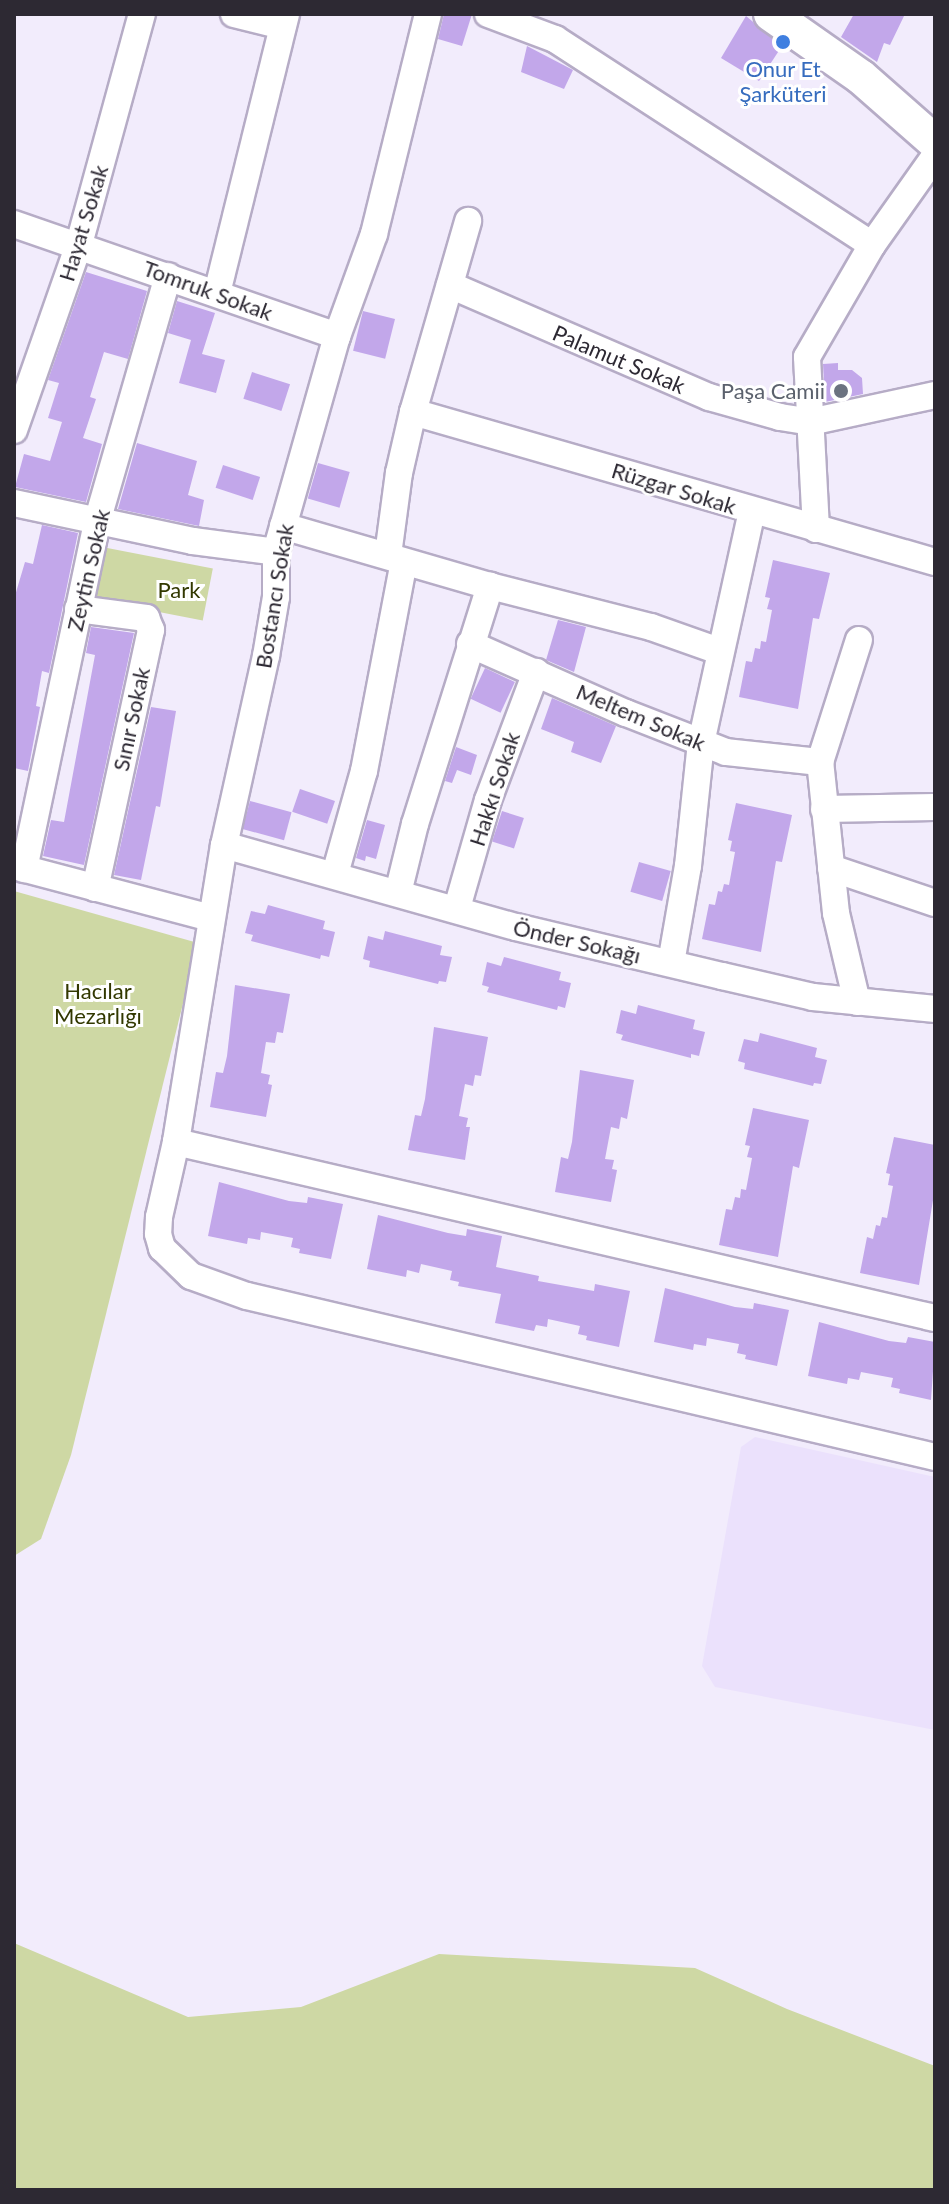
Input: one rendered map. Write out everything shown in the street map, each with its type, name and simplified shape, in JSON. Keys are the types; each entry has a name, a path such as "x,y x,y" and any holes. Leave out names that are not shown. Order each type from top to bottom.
{"main road":[{"path":"771,14 861,77 935,142"}],"street":[{"name":"Hayat Sokak","path":"14,430 79,244 142,14"},
{"path":"217,293 285,20 234,14"},
{"name":"Bostancı Sokak","path":"428,14 374,234 337,336 280,539 276,597 266,656 224,845 158,1234 162,1248 180,1269 214,1287 935,1457"},
{"path":"488,14 555,39 872,245"},
{"path":"816,529 807,357 872,245 935,156"},
{"path":"335,874 364,771 396,559 399,473 413,412 468,221"},
{"name":"Tomruk Sokak","path":"14,224 337,336"},
{"name":"Zeytin Sokak","path":"19,868 97,522 168,276"},
{"name":"Palamut Sokak","path":"450,285 709,397 810,422 935,395"},
{"name":"Rüzgar Sokak","path":"413,412 752,512 935,562"},
{"path":"14,503 97,522 280,539 396,559 651,627 719,651"},
{"path":"671,963 688,866 701,743 752,512"},
{"path":"398,893 415,824 490,586"},
{"name":"Sınır Sokak","path":"78,609 146,618 151,630 95,888"},
{"path":"857,1002 836,913 820,762 859,640"},
{"name":"Meltem Sokak","path":"470,644 726,752 820,762"},
{"name":"Hakkı Sokak","path":"457,908 488,800 536,672"},
{"path":"824,809 935,807"},
{"name":"Önder Sokağı","path":"224,845 516,927 813,997 935,1009"},
{"path":"19,868 211,918"},
{"path":"831,868 935,903"},
{"path":"176,1142 935,1318"}],"shaded area":[{"path":"755,1437 935,1477 935,1730 715,1687 702,1666 741,1447"}],"green space":[{"name":"Park","path":"97,546 213,569 203,621 87,598"},
{"name":"Hacılar Mezarlığı","path":"14,891 198,943 71,1455 41,1539 14,1556"},
{"path":"14,1943 188,2017 301,2007 439,1954 695,1968 787,2009 935,2066 935,2190 14,2190"}],"building":[{"path":"444,14 472,14 462,46 438,39"},
{"path":"854,14 905,14 890,45 884,43 877,62 841,37"},
{"path":"746,16 782,46 759,81 721,58"},
{"path":"527,46 573,70 564,89 521,72"},
{"path":"86,272 147,291 128,359 104,352 90,397 96,399 83,438 102,444 86,502 15,487 24,454 50,461 62,422 48,418 59,383 48,380"},
{"path":"177,301 215,313 202,354 225,360 216,393 179,383 191,340 168,333"},
{"path":"363,311 395,319 385,359 353,351"},
{"name":"Paşa Camii","path":"838,363 838,370 852,370 862,378 863,394 825,402 823,364"},
{"path":"252,372 290,384 281,411 243,399"},
{"path":"137,443 197,461 188,495 204,500 199,526 118,509"},
{"path":"318,463 350,472 340,508 308,499"},
{"path":"223,465 260,477 253,500 216,488"},
{"path":"42,525 78,533 49,673 42,671 36,706 40,707 28,771 14,768 14,599 25,562 33,564"},
{"path":"773,560 830,573 819,619 813,618 798,709 739,697 746,661 752,662 755,648 760,649 761,641 766,642 772,610 767,609 770,598 765,597"},
{"path":"558,620 586,627 574,672 546,660"},
{"path":"91,627 134,633 84,865 43,856 51,820 64,822 95,655 86,653"},
{"path":"485,668 515,682 501,713 471,699"},
{"path":"552,698 616,726 601,763 571,752 574,742 541,729"},
{"path":"151,707 176,711 160,807 156,806 141,880 114,875"},
{"path":"456,747 477,755 471,775 457,770 452,783 445,781"},
{"path":"300,789 335,801 327,824 292,812"},
{"path":"250,801 292,812 284,840 242,829"},
{"path":"736,803 792,815 782,862 776,861 761,952 702,939 709,904 715,905 718,891 722,892 724,884 729,885 735,852 730,851 732,841 728,840"},
{"path":"502,811 524,818 514,849 492,841"},
{"path":"367,820 385,825 376,859 366,856 365,861 356,858"},
{"path":"639,862 671,871 662,901 630,892"},
{"path":"268,905 325,921 323,929 335,932 329,957 321,955 320,959 251,941 253,935 245,933 251,911 265,914"},
{"path":"385,931 442,946 440,955 452,957 446,982 439,981 438,984 369,967 370,961 363,959 368,936 383,940"},
{"path":"504,957 561,972 559,980 571,983 565,1008 558,1006 557,1010 487,992 489,987 482,985 487,962 501,966"},
{"path":"235,985 290,994 283,1033 277,1032 275,1043 266,1042 261,1073 270,1075 268,1084 272,1085 266,1117 210,1107 216,1072 223,1073 227,1056"},
{"path":"638,1005 695,1020 693,1029 705,1032 699,1056 691,1054 691,1058 621,1040 623,1035 616,1033 621,1010 636,1014"},
{"path":"434,1027 488,1037 481,1076 475,1075 473,1086 465,1084 459,1116 468,1118 466,1127 470,1127 465,1160 408,1150 415,1115 421,1116 425,1099"},
{"path":"760,1033 817,1048 815,1057 827,1060 821,1084 814,1083 813,1086 744,1069 745,1063 738,1061 744,1039 758,1042"},
{"path":"580,1070 634,1080 627,1119 621,1117 619,1129 611,1127 605,1159 614,1160 612,1169 617,1170 611,1202 555,1192 561,1157 568,1159 572,1142"},
{"path":"753,1108 809,1120 799,1168 793,1166 778,1257 719,1245 726,1209 732,1210 735,1197 740,1198 741,1189 746,1190 752,1158 747,1157 750,1146 745,1145"},
{"path":"894,1137 935,1145 935,1188 919,1285 860,1273 867,1237 873,1239 876,1225 880,1226 882,1217 887,1218 893,1186 888,1185 890,1174 886,1173"},
{"path":"219,1182 289,1201 307,1203 308,1197 343,1204 331,1259 299,1253 300,1249 291,1247 293,1238 261,1232 260,1240 248,1238 247,1244 208,1236"},
{"path":"378,1215 448,1233 466,1236 467,1229 502,1236 496,1267 539,1276 538,1281 594,1291 595,1284 630,1291 619,1347 586,1340 587,1336 578,1334 580,1326 548,1319 547,1327 536,1325 534,1331 495,1323 501,1294 458,1286 459,1282 450,1280 452,1271 421,1264 419,1273 407,1270 406,1277 367,1269"},
{"path":"665,1288 735,1307 753,1309 754,1303 789,1310 777,1366 745,1359 746,1355 737,1353 739,1344 707,1338 706,1346 694,1344 693,1350 654,1342"},
{"path":"819,1322 889,1341 906,1343 908,1337 935,1342 931,1400 899,1393 900,1389 891,1387 893,1378 861,1372 859,1380 848,1378 847,1384 808,1376"}],"place":[{"name":"Onur Et Şarküteri","path":"783,42"},
{"name":"Paşa Camii","path":"841,391"}]}
